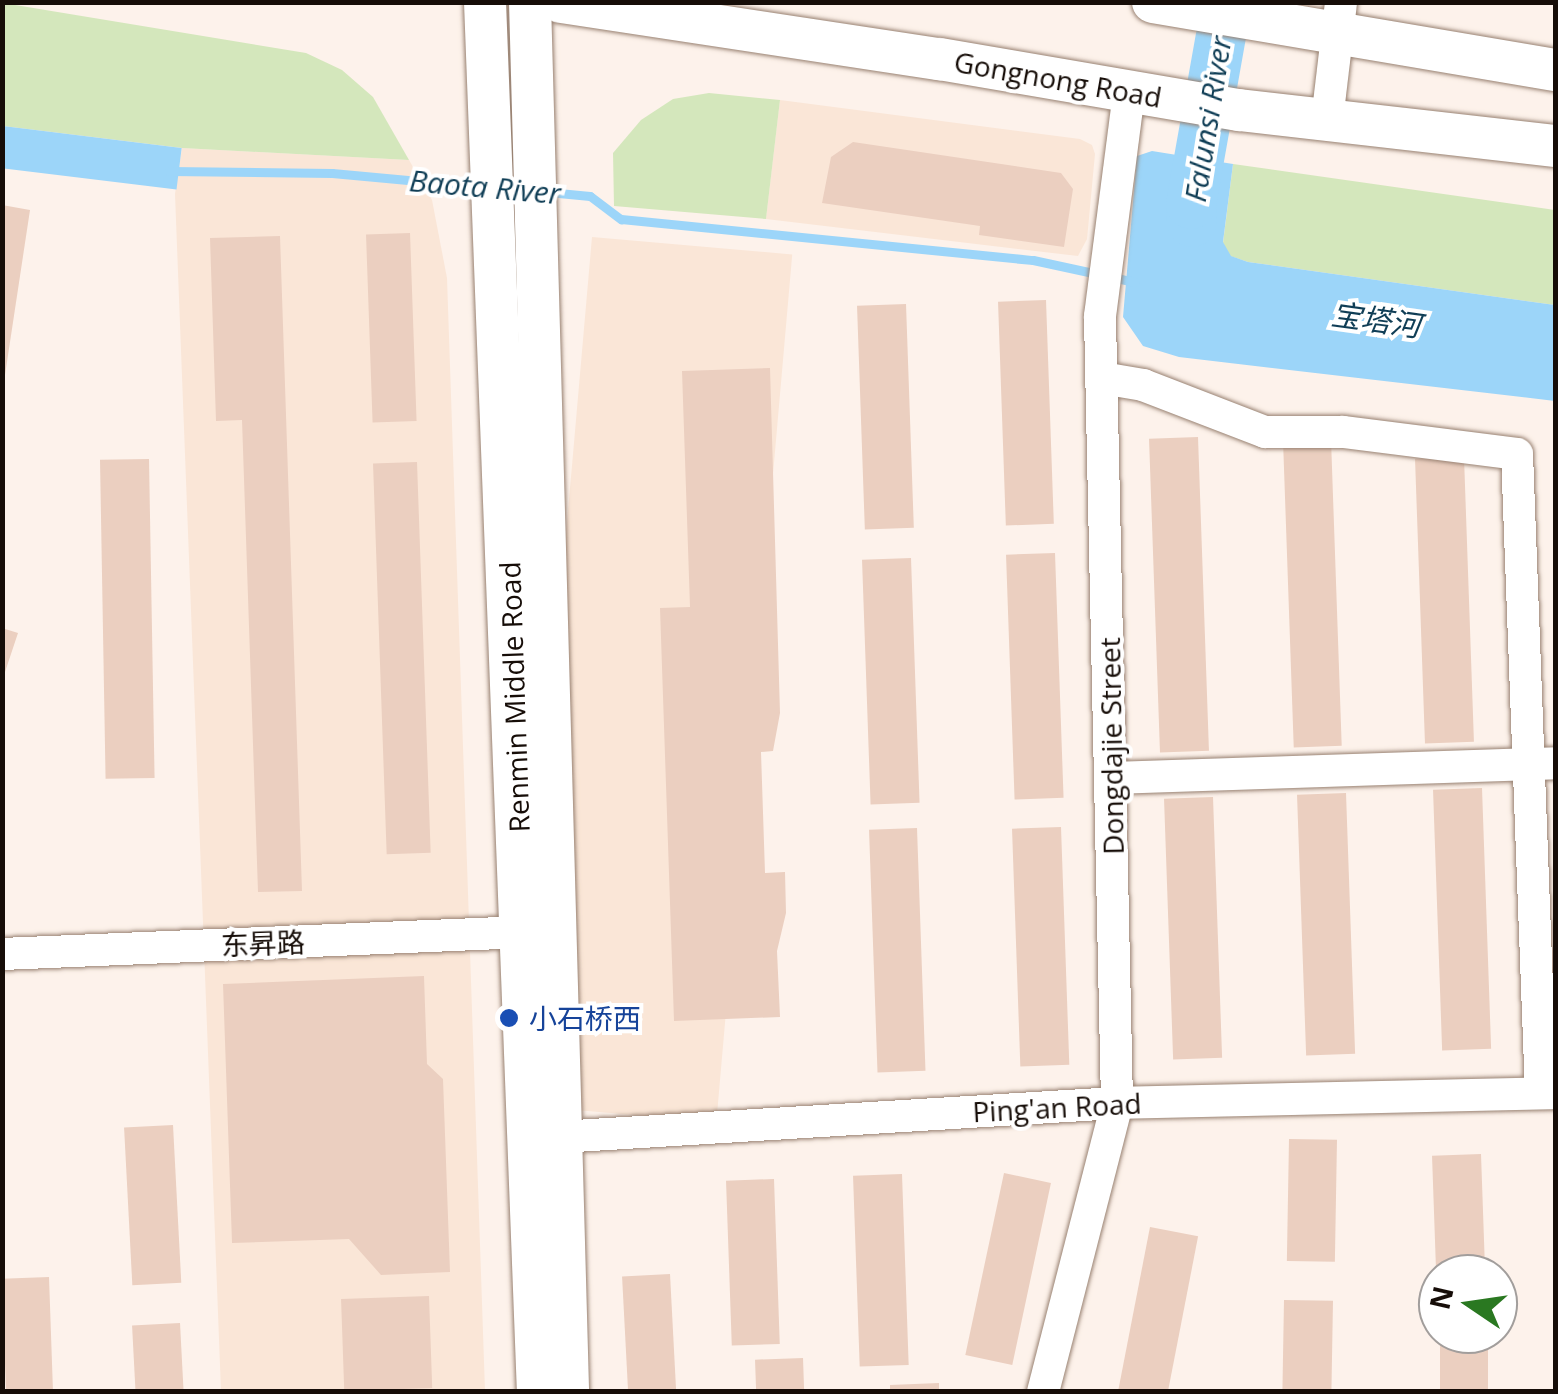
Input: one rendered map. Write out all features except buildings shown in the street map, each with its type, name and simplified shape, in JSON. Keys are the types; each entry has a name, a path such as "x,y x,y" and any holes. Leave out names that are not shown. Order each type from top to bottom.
{"main road":[{"name":"Renmin Middle Road","path":"485,2 513,162 568,1392"},
{"name":"Renmin Middle Road","path":"513,162 530,2"},
{"name":"Gongnong Road","path":"561,2 940,59 1239,110 1556,146"},
{"path":"1169,7 1255,19 1338,18 1556,70"},
{"name":"Renmin Middle Road","path":"516,230 524,932 538,1392"}],"street":[{"path":"1327,120 1338,18"},
{"name":"Dongdajie Street","path":"1043,1392 1117,1103 1100,316 1143,95"},
{"path":"1102,378 1143,385 1265,432 1344,432 1516,454 1543,763 1548,1093"},
{"path":"1112,778 1543,763"},
{"name":"东昇路","path":"2,954 524,932"},
{"name":"Ping'an Road","path":"559,1137 1117,1103 1548,1093"}],"shaded area":[{"path":"780,100 1080,139 1092,145 1095,154 1087,239 1078,256 766,219"},
{"path":"182,148 409,160 432,200 447,278 485,1391 221,1391 175,194"},
{"path":"592,237 792,255 716,1122 516,1105"}],"green space":[{"path":"3,3 306,53 342,70 373,97 409,160 182,148 3,126"},
{"path":"709,93 780,100 766,219 614,206 613,153 641,120 673,99"},
{"path":"1233,164 1555,210 1555,305 1248,262 1230,256 1223,243"}],"water":[{"path":"3,126 182,148 177,190 2,168"},
{"name":"宝塔河","path":"1152,151 1233,164 1223,242 1231,256 1248,262 1555,305 1555,401 1179,357 1143,346 1123,317 1137,156"}],"waterway":[{"name":"Falunsi River","path":"1192,222 1191,204 1227,2"},
{"name":"Baota River","path":"169,171 332,173 483,187"},
{"name":"Baota River","path":"548,192 590,196 621,219 1033,260 1135,282"}],"place":[{"name":"小石桥西","path":"509,1018"}]}
